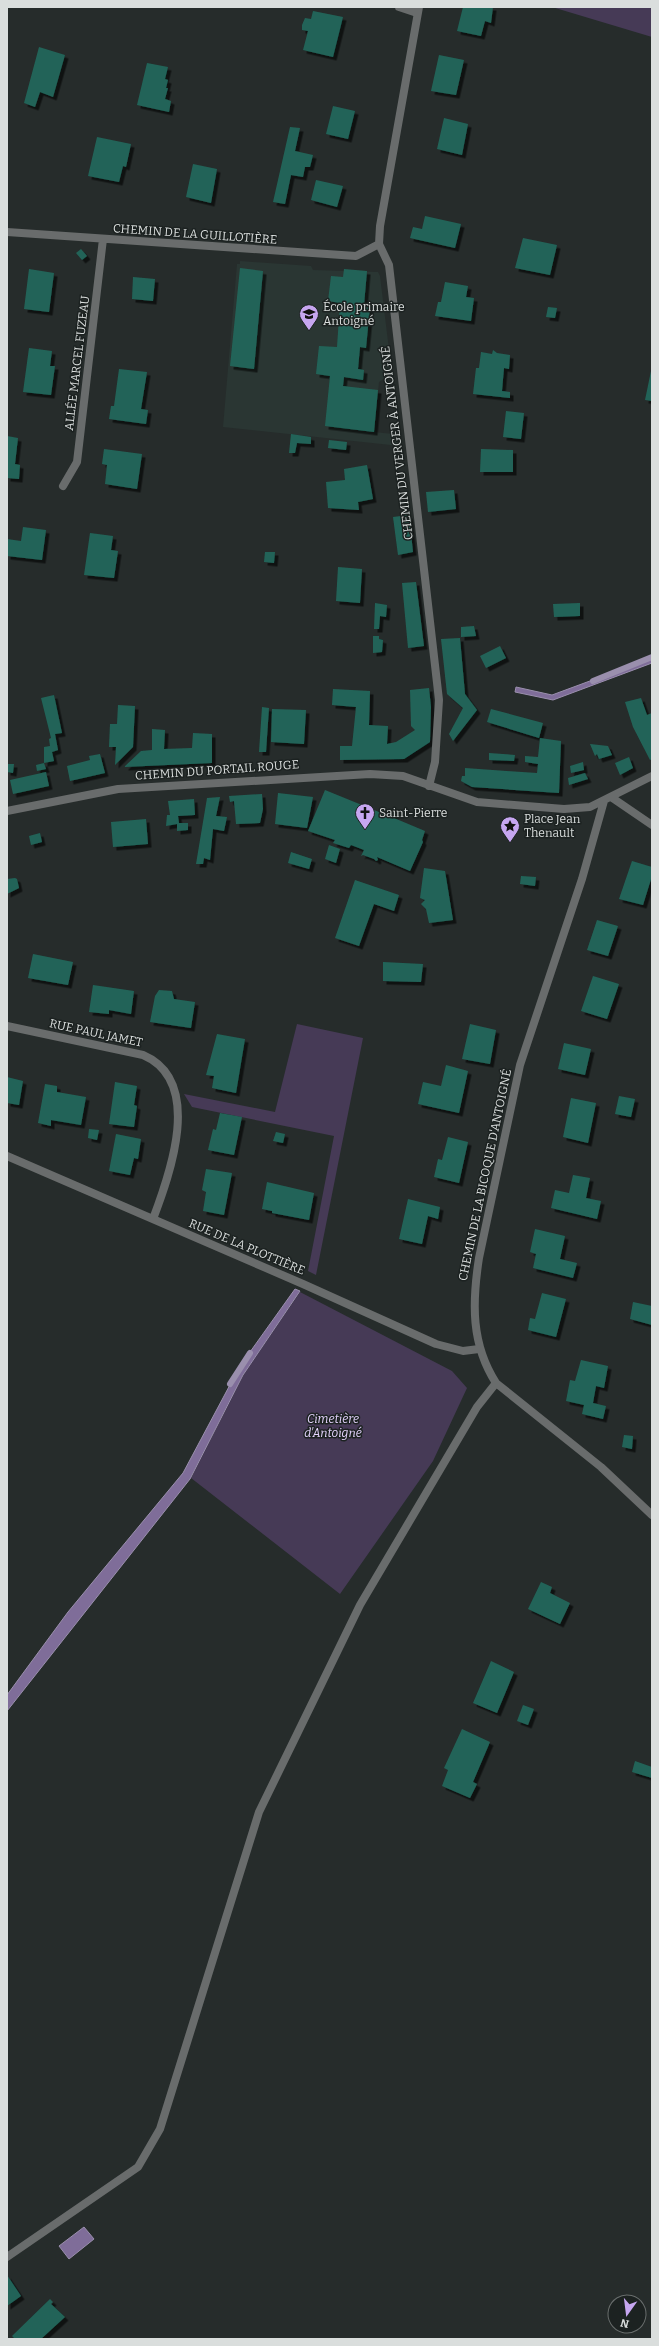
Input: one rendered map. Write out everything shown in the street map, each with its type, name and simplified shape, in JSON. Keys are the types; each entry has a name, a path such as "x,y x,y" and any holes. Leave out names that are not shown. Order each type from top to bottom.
{"street":[{"path":"379,244 388,169 418,10 399,7"},
{"name":"CHEMIN DE LA GUILLOTIÈRE","path":"7,232 356,256 379,244"},
{"name":"ALLÉE MARCEL FUZEAU","path":"62,486 77,462 103,239"},
{"name":"CHEMIN DU VERGER À ANTOIGNÉ","path":"379,244 389,265 439,700 435,762 429,786"},
{"name":"CHEMIN DU PORTAIL ROUGE","path":"7,811 118,789 323,775 370,774 403,776 477,802 581,809 607,799 652,776"},
{"path":"607,799 652,825"},
{"name":"CHEMIN DE LA BICOQUE D'ANTOIGNÉ","path":"607,799 520,1065 474,1289 474,1323 479,1349 486,1367 496,1383 601,1467 652,1515"},
{"name":"RUE PAUL JAMET","path":"7,1026 143,1055 154,1060 164,1068 178,1104 179,1115 169,1175 153,1219"},
{"name":"RUE DE LA PLOTTIÈRE","path":"7,1156 303,1284 436,1344 463,1351 479,1349"},
{"path":"7,2257 138,2167 160,2129 259,1812 360,1605 477,1407 496,1383"}],"shaded area":[{"name":"École primaire Antoigné","path":"240,261 311,266 313,270 378,272 380,276 391,366 388,376 379,382 374,432 393,434 400,446 223,427 237,264 240,264"},
{"path":"652,658 652,663 553,700 515,692 516,687 552,695"},
{"path":"295,1289 300,1291 243,1375 190,1479 7,1711 7,1695 68,1612 183,1473 240,1366"},
{"path":"84,2227 94,2239 69,2259 59,2246"}],"green space":[{"path":"552,7 652,7 652,37"},
{"path":"297,1024 363,1038 316,1275 308,1271 334,1136 192,1107 184,1094 275,1112"},
{"name":"Cimetière d'Antoigné","path":"300,1292 452,1371 467,1388 433,1461 340,1594 191,1478 245,1372"}],"building":[{"path":"463,7 493,7 491,23 485,21 481,36 457,31"},
{"path":"313,11 343,17 333,57 303,50 308,31 302,30 302,25 305,18 311,19"},
{"path":"39,47 65,55 53,97 40,92 35,107 24,103"},
{"path":"439,55 464,60 456,95 431,91"},
{"path":"147,63 168,67 165,79 168,80 166,88 168,88 165,99 171,101 169,112 137,105"},
{"path":"333,106 355,111 348,139 326,134"},
{"path":"444,118 468,124 462,155 437,149"},
{"path":"290,127 300,128 295,151 313,155 310,167 305,167 303,177 291,175 285,204 273,202"},
{"path":"97,137 131,144 126,167 123,166 119,182 88,176"},
{"path":"193,164 217,169 211,203 186,197"},
{"path":"316,180 343,186 337,207 311,200"},
{"path":"425,216 461,224 455,248 410,238 413,227 422,229"},
{"path":"523,238 557,245 550,275 515,268"},
{"path":"81,249 87,256 82,260 76,253"},
{"path":"240,268 263,271 254,369 230,366"},
{"path":"29,269 54,273 49,312 24,309"},
{"path":"344,269 367,271 364,305 370,307 366,348 360,347 358,369 364,370 363,380 344,377 343,386 378,390 374,432 325,426 330,376 316,374 319,346 337,347 340,303 328,301 331,276 343,277"},
{"path":"133,277 155,279 153,301 132,299"},
{"path":"445,282 468,286 466,297 474,298 471,321 435,316 438,302 441,302"},
{"path":"548,307 557,308 555,318 546,317"},
{"path":"29,348 52,351 50,366 55,366 51,395 23,392"},
{"path":"493,350 497,353 510,355 509,369 504,368 502,391 510,392 510,398 473,394 476,368 479,368 481,352 492,354"},
{"path":"119,369 147,372 141,409 148,410 146,424 109,419 111,406 114,406"},
{"path":"652,371 652,401 645,400"},
{"path":"506,411 524,413 521,439 503,437"},
{"path":"291,434 311,437 311,444 297,443 295,453 289,453"},
{"path":"7,436 18,438 15,464 20,465 19,479 7,478"},
{"path":"329,440 347,442 346,450 328,448"},
{"path":"104,449 142,454 137,489 105,484 107,465 102,464"},
{"path":"481,449 513,450 513,472 480,472"},
{"path":"367,465 373,499 358,502 359,510 328,508 326,482 345,480 344,469"},
{"path":"454,490 456,509 428,512 426,492"},
{"path":"409,515 413,552 398,555 393,517"},
{"path":"23,527 46,530 42,560 7,556 7,539 21,541"},
{"path":"90,533 113,536 111,550 118,551 114,578 84,575"},
{"path":"265,552 275,552 274,563 264,562"},
{"path":"338,567 362,569 360,603 336,601"},
{"path":"416,582 424,646 408,648 402,583"},
{"path":"375,603 387,605 386,617 380,616 379,629 374,629"},
{"path":"580,603 580,616 554,617 553,604"},
{"path":"474,626 476,636 461,637 461,627"},
{"path":"373,636 379,636 379,639 383,640 382,652 373,653"},
{"path":"460,638 465,694 477,710 453,741 449,734 463,708 447,694 441,639"},
{"path":"500,646 506,658 486,668 480,656"},
{"path":"429,688 431,707 430,742 404,759 340,760 340,746 352,746 356,707 332,705 333,689 370,691 369,725 388,726 387,744 396,742 415,730 411,726 410,690"},
{"path":"54,695 62,733 55,734 58,750 52,752 54,761 44,763 44,747 50,746 49,739 51,738 41,698"},
{"path":"641,698 647,715 652,713 652,759 650,760 633,727 625,702"},
{"path":"118,705 135,706 133,747 115,765 116,747 109,747 110,724 117,724"},
{"path":"262,707 269,708 266,752 259,752"},
{"path":"272,709 306,710 304,744 271,742"},
{"path":"491,709 543,723 539,738 487,722"},
{"path":"152,729 165,730 164,749 192,748 193,733 212,734 212,763 124,767 141,751 152,750"},
{"path":"540,738 561,741 559,793 472,787 461,781 462,776 465,776 465,768 537,773 538,764 525,762 525,756 538,757"},
{"path":"590,744 608,746 612,755 599,759 597,754 595,756"},
{"path":"489,753 515,755 514,761 489,760"},
{"path":"100,754 105,773 70,781 67,766 90,760 89,756"},
{"path":"629,757 633,768 620,775 615,763"},
{"path":"583,762 584,770 571,773 570,766"},
{"path":"44,763 46,769 37,771 36,765"},
{"path":"7,764 14,764 13,773 7,772"},
{"path":"46,772 49,786 13,794 10,780"},
{"path":"585,773 588,779 569,785 568,778"},
{"name":"Saint-Pierre","path":"325,790 379,812 381,809 395,815 394,818 425,831 422,840 423,842 410,871 377,857 378,860 376,861 363,855 361,856 364,850 351,845 349,848 333,843 335,840 308,831"},
{"path":"278,793 313,797 307,828 275,824"},
{"path":"262,794 263,809 260,823 236,824 234,801 230,802 229,796"},
{"path":"220,797 216,816 227,817 224,831 213,829 210,860 204,858 203,864 196,864 207,798"},
{"path":"194,799 195,815 178,816 179,823 188,823 188,830 177,831 177,824 166,826 167,815 170,815 168,801"},
{"path":"146,819 148,844 113,847 111,822"},
{"path":"40,833 42,842 31,845 29,836"},
{"path":"329,845 340,849 336,863 325,859"},
{"path":"291,852 312,859 309,869 288,863"},
{"path":"632,861 652,867 652,876 643,905 619,899"},
{"path":"424,868 445,871 453,920 429,923 426,909 421,904 425,900 420,898"},
{"path":"521,876 536,877 535,886 520,884"},
{"path":"7,879 17,879 19,888 7,894"},
{"path":"355,880 399,895 394,911 374,904 359,946 335,938"},
{"path":"597,920 618,926 608,956 587,950"},
{"path":"33,954 73,962 68,985 28,978"},
{"path":"383,962 423,964 421,982 383,981"},
{"path":"593,976 619,984 607,1019 581,1011"},
{"path":"93,985 134,991 131,1014 109,1010 109,1014 89,1012"},
{"path":"159,990 172,991 174,999 195,1002 191,1028 150,1022 155,996"},
{"path":"470,1024 496,1030 490,1064 462,1059"},
{"path":"217,1034 245,1039 236,1093 212,1088 214,1076 206,1075"},
{"path":"564,1043 591,1049 585,1075 558,1069"},
{"path":"446,1065 468,1071 459,1113 418,1104 423,1082 441,1086"},
{"path":"7,1077 23,1081 19,1105 7,1103"},
{"path":"115,1082 137,1086 134,1105 137,1106 134,1127 109,1124"},
{"path":"45,1084 57,1086 57,1092 86,1097 81,1125 51,1120 51,1126 38,1123"},
{"path":"619,1096 635,1099 631,1117 615,1114"},
{"path":"571,1098 596,1103 588,1143 563,1137"},
{"path":"220,1113 242,1117 234,1155 208,1150 213,1129 216,1130"},
{"path":"89,1129 99,1130 97,1140 88,1138"},
{"path":"276,1132 285,1134 283,1143 273,1141"},
{"path":"116,1134 141,1139 138,1159 134,1158 130,1175 109,1171"},
{"path":"448,1137 468,1142 459,1183 434,1177 438,1159 442,1160"},
{"path":"206,1169 232,1173 224,1215 203,1211 206,1192 202,1190"},
{"path":"573,1175 590,1178 586,1198 601,1201 597,1219 551,1208 555,1190 569,1193"},
{"path":"267,1182 314,1193 309,1220 272,1213 272,1211 262,1209"},
{"path":"408,1199 440,1207 438,1219 428,1216 422,1244 399,1239"},
{"path":"535,1229 565,1236 560,1259 577,1263 573,1278 533,1268 536,1254 530,1252"},
{"path":"542,1293 566,1299 556,1337 528,1330 530,1318 535,1319"},
{"path":"633,1302 652,1306 652,1325 630,1319"},
{"path":"581,1360 608,1366 604,1388 596,1386 593,1403 606,1406 603,1419 582,1414 584,1405 566,1401 570,1380 575,1381"},
{"path":"624,1435 633,1436 632,1449 622,1447"},
{"path":"541,1582 552,1587 550,1593 570,1603 560,1624 528,1609"},
{"path":"491,1661 514,1672 497,1713 473,1703"},
{"path":"523,1705 534,1709 528,1725 517,1721"},
{"path":"462,1729 490,1742 473,1782 477,1784 470,1798 442,1786 448,1770 444,1768"},
{"path":"635,1761 652,1767 652,1778 632,1772"},
{"path":"7,2275 21,2296 7,2306"},
{"path":"50,2299 53,2302 51,2304 65,2317 41,2339 15,2339 12,2336"}],"waterway":[{"path":"593,681 652,657"},
{"path":"230,1384 250,1353"}],"place":[{"name":"École primaire Antoigné","path":"309,331"},
{"name":"Saint-Pierre","path":"365,830"},
{"name":"Place Jean Thenault","path":"510,843"}]}
